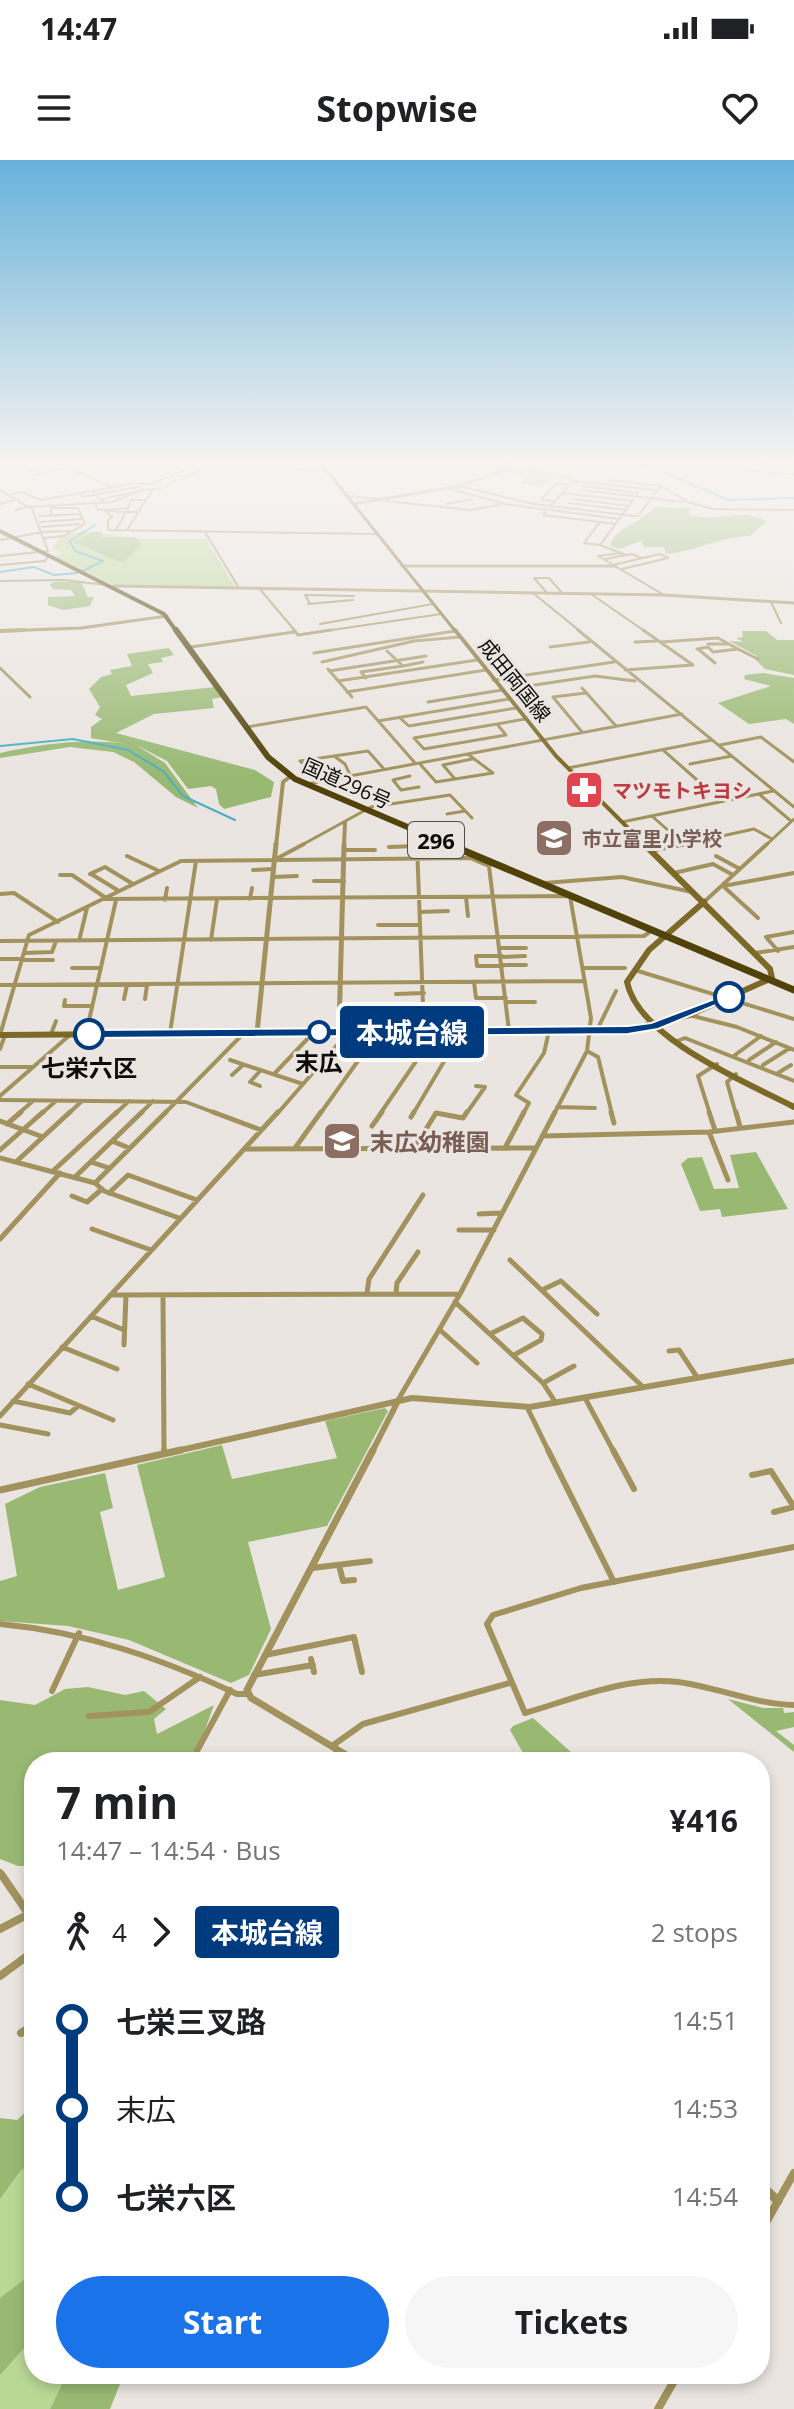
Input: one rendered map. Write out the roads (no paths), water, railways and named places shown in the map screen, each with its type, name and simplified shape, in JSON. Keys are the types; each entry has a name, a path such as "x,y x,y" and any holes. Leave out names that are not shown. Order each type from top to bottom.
{"highway":[{"name":"国道296号","path":"72,566 167,616 268,757 291,776 480,860 794,990"}],"main road":[{"name":"成田両国線","path":"402,566 543,740 773,973 770,980"},
{"path":"704,902 631,972 627,982 630,1000 654,1026 794,1107"},
{"path":"2,1035 589,1031 654,1026 689,1015 770,980"}],"street":[{"path":"226,566 239,588"},
{"path":"402,566 412,566"},
{"path":"617,566 664,595"},
{"path":"622,569 636,566"},
{"path":"548,594 534,578 549,578 563,594"},
{"path":"0,581 64,580 114,586 259,588 354,597"},
{"path":"259,588 298,635 441,614"},
{"path":"354,597 305,595 309,604 422,591 664,595 794,603"},
{"path":"533,593 794,807"},
{"path":"591,594 693,665 624,670"},
{"path":"771,602 781,623"},
{"path":"320,624 433,604"},
{"path":"0,631 81,628 167,616"},
{"path":"314,653 455,631"},
{"path":"191,647 295,632"},
{"path":"352,697 322,662 386,650 414,641 460,637"},
{"path":"635,642 718,638 758,659"},
{"path":"699,640 713,652 738,649"},
{"path":"550,647 590,641"},
{"path":"715,663 697,649 727,644"},
{"path":"386,650 403,666"},
{"path":"329,671 426,656"},
{"path":"349,658 357,667"},
{"path":"338,681 477,660"},
{"path":"366,678 361,672 423,662"},
{"path":"493,680 615,662"},
{"path":"0,668 30,697"},
{"path":"347,692 486,670"},
{"path":"547,673 565,681"},
{"path":"520,678 528,686 595,676 637,681"},
{"path":"510,679 515,685"},
{"path":"582,688 617,727"},
{"path":"428,702 502,690"},
{"path":"583,733 553,697 586,693"},
{"path":"476,694 485,703"},
{"path":"378,721 509,699"},
{"path":"247,727 366,707 436,782 493,773 485,763 468,754"},
{"path":"400,717 409,726 516,708"},
{"path":"307,784 682,714"},
{"path":"496,723 506,735 424,749 414,738 496,723 525,719"},
{"path":"719,745 761,737 794,762"},
{"path":"568,768 713,740"},
{"path":"402,748 420,744"},
{"path":"663,750 722,802"},
{"path":"323,780 300,761 368,751 384,769"},
{"path":"334,756 345,764 350,775"},
{"path":"690,764 732,756"},
{"path":"455,779 443,765 473,759"},
{"path":"461,761 475,776"},
{"path":"401,766 410,776 419,787 401,790 393,780 410,776"},
{"path":"257,1033 280,800 283,782 291,776"},
{"path":"622,822 774,791"},
{"path":"704,902 793,820 759,794"},
{"path":"273,860 366,810 450,795 472,818"},
{"path":"447,814 465,811"},
{"path":"652,816 670,832"},
{"path":"0,1416 344,1037 339,1030 345,822"},
{"path":"651,851 754,829 772,839"},
{"path":"417,831 424,1032"},
{"path":"389,847 417,846"},
{"path":"344,850 375,850"},
{"path":"127,856 160,872"},
{"path":"716,856 740,869"},
{"path":"391,859 391,871"},
{"path":"315,870 316,860"},
{"path":"0,1049 29,935 181,861 480,860 491,868 509,1031"},
{"path":"170,1033 196,861"},
{"path":"674,873 713,864 733,875"},
{"path":"119,891 90,874 105,867 134,884"},
{"path":"164,877 167,868"},
{"path":"253,870 273,869"},
{"path":"722,886 794,873"},
{"path":"60,875 72,875 105,899 116,900 570,896 591,1018 587,1051 460,1294 398,1401 254,1675 248,1694"},
{"path":"273,877 297,876"},
{"path":"539,883 622,877 693,892"},
{"path":"314,881 344,881"},
{"path":"722,886 758,918"},
{"path":"165,900 167,888"},
{"path":"250,899 252,888"},
{"path":"151,909 157,890"},
{"path":"0,894 14,893 58,922"},
{"path":"466,897 468,916"},
{"path":"211,940 217,899"},
{"path":"86,1034 116,900"},
{"path":"79,941 87,908"},
{"path":"420,912 448,911"},
{"path":"378,925 420,925"},
{"path":"468,928 469,939"},
{"path":"0,941 469,939 644,936 651,931"},
{"path":"778,951 766,937 794,932"},
{"path":"0,959 52,952 56,941"},
{"path":"754,954 794,947"},
{"path":"501,948 526,948"},
{"path":"525,956 476,956 477,966 526,965"},
{"path":"23,957 53,960"},
{"path":"72,968 100,968"},
{"path":"583,968 625,968"},
{"path":"638,971 794,1019"},
{"path":"0,985 585,981"},
{"path":"474,982 476,998 535,1002"},
{"path":"124,999 127,985"},
{"path":"145,999 147,985"},
{"path":"598,1028 616,991"},
{"path":"396,994 424,993"},
{"path":"65,1000 64,1006 92,1006"},
{"path":"689,1015 761,1036 792,1049"},
{"path":"51,1034 56,1021"},
{"path":"411,1117 462,1031"},
{"path":"506,1146 529,1103 516,1095 544,1053 549,1031"},
{"path":"274,1074 314,1032"},
{"path":"372,1126 436,1032"},
{"path":"95,1183 240,1037 238,1033"},
{"path":"0,1098 71,1034"},
{"path":"734,1055 761,1036"},
{"path":"677,1041 685,1038 748,1060 794,1081"},
{"path":"748,1060 776,1042"},
{"path":"762,1066 792,1049"},
{"path":"587,1051 598,1057 614,1123"},
{"path":"294,1149 360,1058"},
{"path":"230,1060 303,1084"},
{"path":"717,1064 698,1076 728,1180"},
{"path":"232,1075 243,1065"},
{"path":"778,1073 791,1065"},
{"path":"0,1067 33,1067"},
{"path":"260,1086 250,1082 261,1070"},
{"path":"736,1074 727,1082 740,1127"},
{"path":"438,1076 448,1079"},
{"path":"415,1147 436,1113 463,1118 485,1087 476,1086"},
{"path":"0,1098 186,1102 261,1130"},
{"path":"7,1124 33,1101"},
{"path":"0,1150 56,1101"},
{"path":"17,1161 82,1101"},
{"path":"0,1239 57,1172 129,1101"},
{"path":"75,1178 153,1101"},
{"path":"557,1107 595,1108"},
{"path":"0,1121 43,1137"},
{"path":"542,1136 712,1131 794,1122"},
{"path":"111,1141 129,1148"},
{"path":"0,1142 7,1145"},
{"path":"244,1149 536,1148"},
{"path":"0,1158 95,1183 109,1193 179,1218"},
{"path":"91,1161 109,1168"},
{"path":"109,1193 128,1175 197,1200"},
{"path":"72,1196 87,1202 102,1189"},
{"path":"367,1293 369,1279 423,1195"},
{"path":"479,1214 502,1213"},
{"path":"92,1229 151,1250"},
{"path":"459,1230 494,1230"},
{"path":"396,1293 397,1283 418,1252"},
{"path":"510,1260 643,1387"},
{"path":"542,1290 561,1281 597,1314"},
{"path":"110,1295 460,1294"},
{"path":"124,1345 126,1295"},
{"path":"163,1295 164,1454"},
{"path":"455,1302 543,1383 556,1403"},
{"path":"91,1316 124,1330"},
{"path":"492,1333 523,1318 542,1334 541,1340 514,1355"},
{"path":"440,1330 477,1363"},
{"path":"62,1347 117,1369"},
{"path":"669,1351 679,1350 697,1377"},
{"path":"0,1490 398,1401 436,1397 501,1408 527,1407 794,1361"},
{"path":"543,1383 574,1366"},
{"path":"28,1384 113,1420"},
{"path":"585,1398 634,1489"},
{"path":"13,1401 70,1413 78,1406"},
{"path":"527,1407 614,1582"},
{"path":"0,1425 48,1434"},
{"path":"752,1475 771,1471 794,1507 774,1512"},
{"path":"794,1547 581,1588 489,1617 487,1624 525,1713 650,1681 710,1690 753,1704 794,1705"},
{"path":"312,1568 370,1561"},
{"path":"339,1565 343,1581 354,1580"},
{"path":"0,1624 79,1633 128,1645 230,1690 248,1694 342,1752"},
{"path":"52,1691 79,1633"},
{"path":"265,1655 354,1637 362,1672"},
{"path":"254,1675 313,1665"},
{"path":"89,1716 149,1712 201,1676"},
{"path":"333,1752 363,1724 510,1683"},
{"path":"196,1752 230,1690"},
{"path":"0,1872 24,1906"},
{"path":"0,1929 24,1921"},
{"path":"0,1976 24,1958"},
{"path":"770,2215 794,2173"},
{"path":"770,2193 778,2201"},
{"path":"658,2409 672,2384"}],"waterway":[{"path":"83,571 93,566"},
{"path":"0,572 34,567 54,575 77,573"},
{"path":"0,746 73,739 128,750 163,771 183,796 235,820"}],"place":[{"name":"マツモトキヨシ","path":"584,790"},
{"name":"市立富里小学校","path":"554,838"},
{"name":"末広","path":"319,1032"},
{"name":"七栄六区","path":"89,1034"},
{"name":"末広幼稚園","path":"342,1141"}]}
